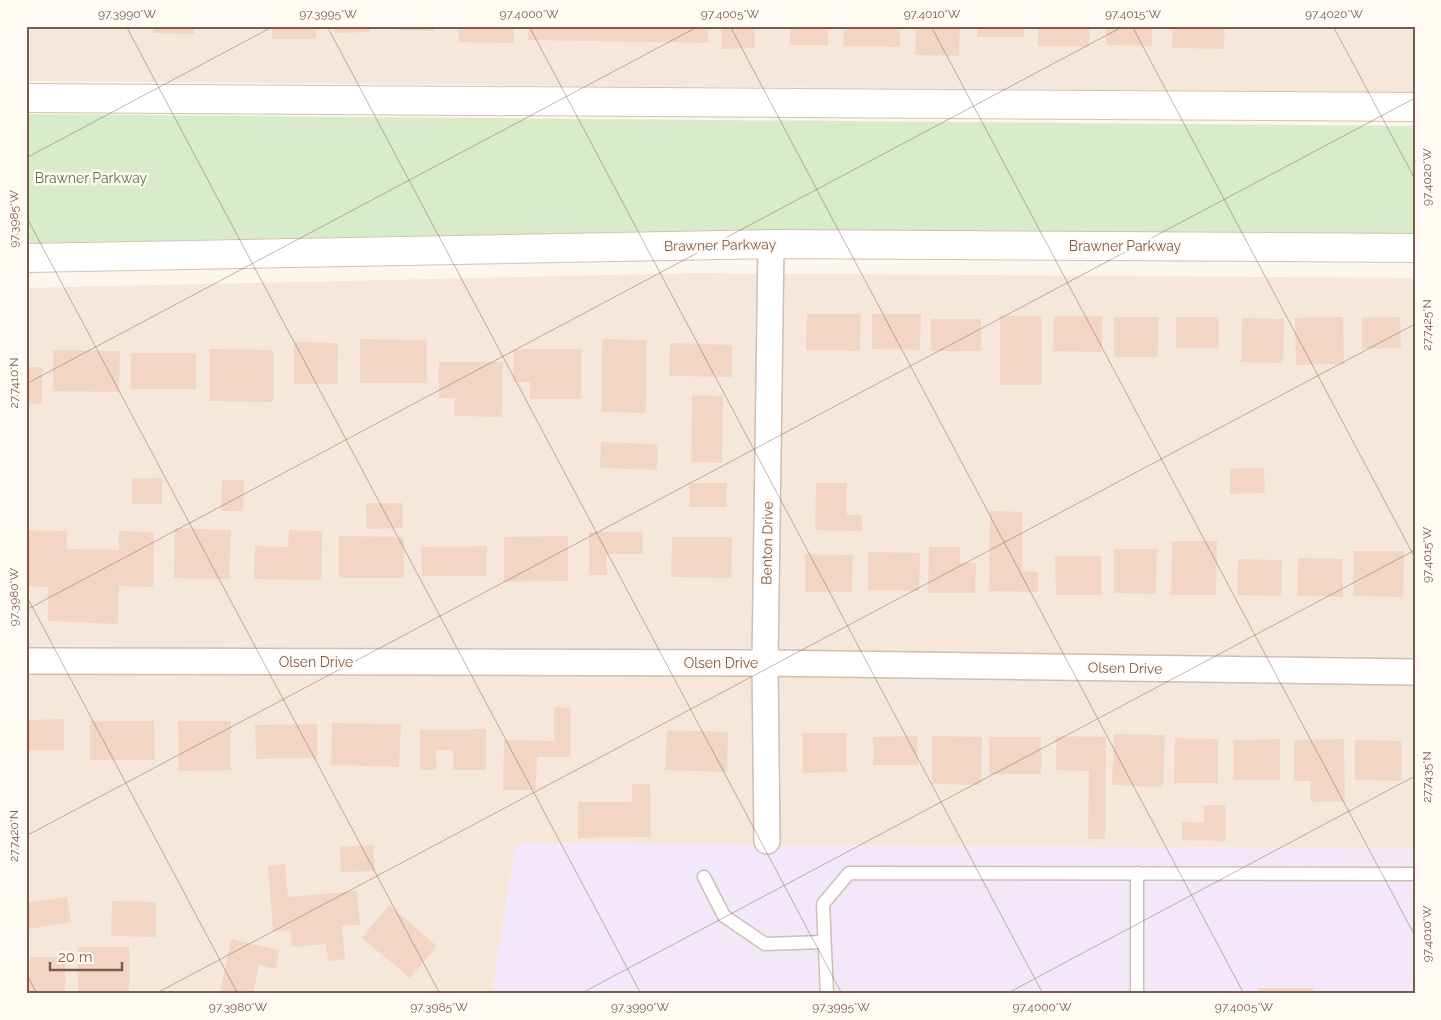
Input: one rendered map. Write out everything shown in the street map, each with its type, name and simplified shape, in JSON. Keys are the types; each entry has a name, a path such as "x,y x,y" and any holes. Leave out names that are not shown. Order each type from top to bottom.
{"street":[{"path":"26,98 1415,108"},
{"name":"Brawner Parkway","path":"26,258 771,244 1415,248"},
{"name":"Benton Drive","path":"767,841 765,663 771,244"},
{"name":"Olsen Drive","path":"26,661 765,663 1415,672"}],"lane":[{"path":"827,994 823,942 823,904 849,873 1415,874"},
{"path":"1137,873 1138,994"},
{"path":"704,877 724,916 765,944 823,942"}],"shaded area":[{"path":"26,26 1415,26 1415,93 26,81"},
{"path":"695,273 1415,278 1415,849 516,843 492,994 26,994 26,288"},
{"path":"516,843 1415,849 1415,994 492,994"}],"green space":[{"name":"Brawner Parkway","path":"26,114 1415,126 1415,235 768,230 26,243"}],"building":[{"path":"153,26 194,26 194,34 153,33"},
{"path":"272,26 316,26 316,39 272,39"},
{"path":"334,26 370,26 370,32 335,33"},
{"path":"399,26 434,26 434,31 399,30"},
{"path":"459,26 514,26 514,43 459,42"},
{"path":"528,26 708,26 708,43 528,40"},
{"path":"721,26 755,26 755,48 721,49"},
{"path":"790,26 828,26 828,45 790,45"},
{"path":"844,26 900,26 900,47 843,46"},
{"path":"916,26 960,26 959,56 915,55"},
{"path":"978,26 1024,26 1024,37 977,37"},
{"path":"1038,26 1089,26 1089,47 1038,46"},
{"path":"1106,26 1152,26 1152,46 1106,45"},
{"path":"1173,26 1225,26 1224,49 1172,48"},
{"path":"807,314 861,314 860,351 806,350"},
{"path":"872,314 921,314 920,350 872,349"},
{"path":"1000,316 1041,316 1041,385 1000,385"},
{"path":"1054,316 1102,316 1102,352 1053,351"},
{"path":"1114,317 1159,317 1158,357 1114,357"},
{"path":"1176,317 1219,317 1219,348 1176,348"},
{"path":"1343,317 1344,364 1296,365 1295,318"},
{"path":"1400,317 1401,348 1362,349 1362,318"},
{"path":"1242,318 1284,319 1283,363 1241,362"},
{"path":"931,319 981,319 981,351 931,351"},
{"path":"360,339 427,340 427,383 360,383"},
{"path":"602,339 647,340 646,413 601,412"},
{"path":"294,342 338,343 337,384 294,384"},
{"path":"670,343 732,345 732,377 669,376"},
{"path":"209,349 273,350 273,402 209,401"},
{"path":"513,349 581,349 581,399 530,399 530,382 513,382"},
{"path":"53,350 120,351 119,392 53,391"},
{"path":"131,353 196,353 196,389 131,389"},
{"path":"439,362 503,362 502,417 455,416 455,398 439,398"},
{"path":"26,367 42,367 42,404 26,404"},
{"path":"692,395 723,396 722,463 691,462"},
{"path":"601,442 657,444 657,470 600,468"},
{"path":"1264,468 1265,493 1230,494 1230,469"},
{"path":"162,478 162,504 132,504 132,479"},
{"path":"222,480 244,480 243,511 221,511"},
{"path":"689,483 727,483 727,507 689,507"},
{"path":"816,483 847,483 847,515 862,515 862,531 815,530"},
{"path":"366,503 403,503 403,528 367,529"},
{"path":"990,511 1023,512 1022,571 1038,572 1038,592 989,591"},
{"path":"175,528 231,530 229,579 174,578"},
{"path":"26,530 67,531 67,549 119,550 119,531 154,532 153,587 119,586 118,624 48,621 48,587 26,586"},
{"path":"289,530 322,531 321,580 254,579 255,546 288,547"},
{"path":"589,532 643,532 643,554 607,554 607,575 589,575"},
{"path":"339,536 404,537 404,578 339,578"},
{"path":"568,536 568,581 504,582 504,537"},
{"path":"672,537 732,537 731,578 671,577"},
{"path":"1172,541 1217,541 1216,595 1171,595"},
{"path":"487,546 487,576 422,576 421,547"},
{"path":"929,547 960,547 960,563 976,563 975,593 928,593"},
{"path":"1114,549 1157,549 1156,594 1114,593"},
{"path":"1353,551 1404,551 1403,597 1353,596"},
{"path":"868,552 920,553 919,591 868,590"},
{"path":"805,554 853,555 852,592 805,592"},
{"path":"1055,556 1101,556 1101,595 1056,595"},
{"path":"1298,558 1343,559 1343,597 1297,596"},
{"path":"1238,559 1282,560 1281,596 1237,595"},
{"path":"554,707 571,708 570,757 537,757 536,790 503,790 504,740 554,741"},
{"path":"64,719 64,750 26,751 26,720"},
{"path":"90,721 154,721 155,760 90,760"},
{"path":"178,721 231,721 231,770 179,771"},
{"path":"332,723 401,724 399,767 331,765"},
{"path":"317,724 317,758 256,759 255,725"},
{"path":"486,729 486,770 453,770 453,750 436,750 437,770 420,770 420,730"},
{"path":"667,730 728,732 727,772 665,770"},
{"path":"803,733 847,733 847,772 803,773"},
{"path":"1114,734 1165,735 1163,787 1112,785"},
{"path":"917,736 918,765 873,765 873,737"},
{"path":"932,736 982,737 981,785 932,784"},
{"path":"1056,736 1106,737 1105,839 1088,839 1089,771 1056,770"},
{"path":"989,737 1041,737 1041,774 989,774"},
{"path":"1175,738 1218,739 1218,783 1174,783"},
{"path":"1280,739 1280,780 1233,780 1233,740"},
{"path":"1344,739 1345,801 1311,802 1311,781 1294,781 1294,740"},
{"path":"1355,740 1401,741 1401,781 1355,780"},
{"path":"632,784 650,784 651,837 578,838 578,802 632,802"},
{"path":"1204,805 1225,805 1225,841 1182,840 1182,822 1204,823"},
{"path":"373,845 375,871 341,872 340,847"},
{"path":"285,864 288,897 357,891 360,925 342,926 345,959 328,961 326,944 292,947 290,930 273,932 268,866"},
{"path":"67,897 71,922 28,929 26,903"},
{"path":"112,901 156,902 156,937 111,936"},
{"path":"389,905 437,946 410,978 362,938"},
{"path":"231,939 279,950 276,969 259,965 253,994 220,994"},
{"path":"78,947 129,947 129,994 78,994"},
{"path":"30,957 65,957 65,994 26,994 26,974 30,974"},
{"path":"1258,988 1313,988 1313,994 1259,994"}]}
